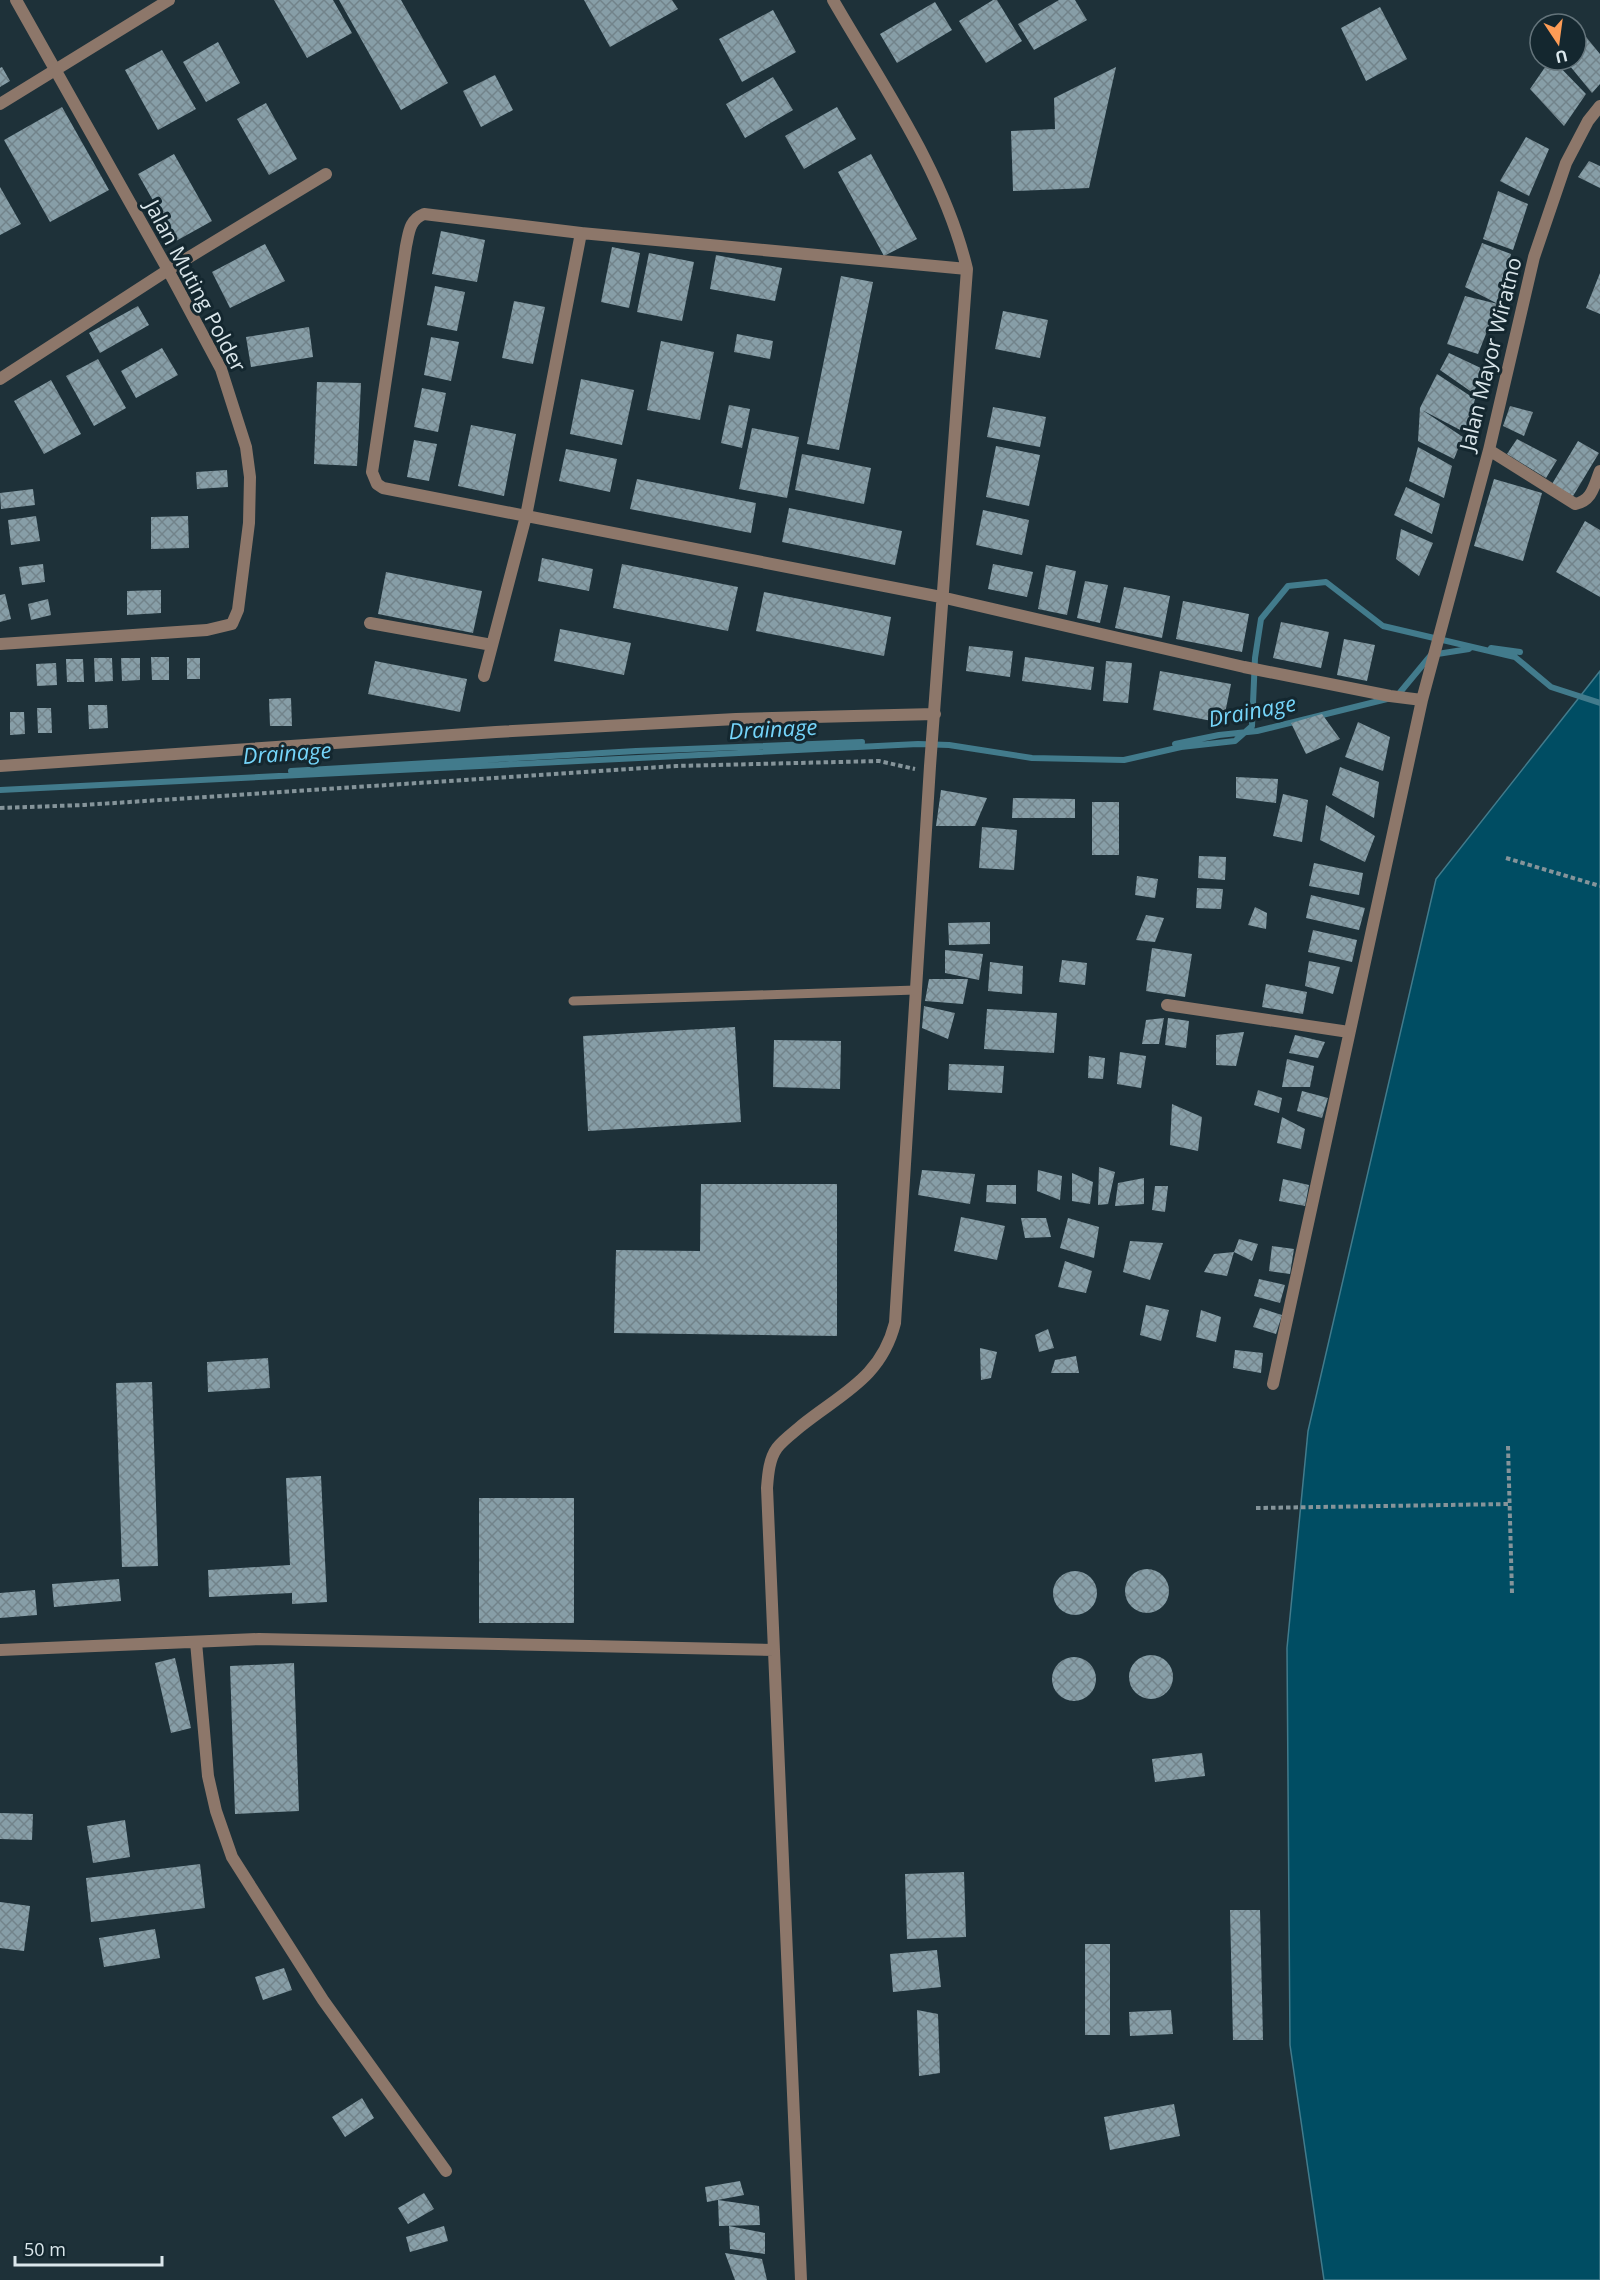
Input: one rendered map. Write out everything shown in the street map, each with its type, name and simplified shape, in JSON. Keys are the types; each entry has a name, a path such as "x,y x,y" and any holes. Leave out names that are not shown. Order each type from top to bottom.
{"street":[{"name":"Jalan Muting Polder","path":"0,644 207,630 229,626 234,621 238,610 249,523 250,477 246,447 221,369 16,0"},
{"path":"0,104 169,0"},
{"path":"801,2280 767,1488 769,1468 776,1449 788,1437 868,1375 884,1353 895,1323 929,770 967,269 961,244 929,166 833,0"},
{"name":"Jalan Mayor Wiratno","path":"1273,1384 1422,700 1489,450 1534,256 1566,163 1588,122 1600,106"},
{"path":"0,378 168,270 327,174"},
{"path":"967,269 581,233 424,214 411,224 406,246 372,472 374,478 383,488 941,597 1244,667 1390,696 1422,700"},
{"path":"484,676 526,516 581,233"},
{"path":"1489,450 1575,504 1587,500 1591,495 1600,471"},
{"path":"370,623 492,645"},
{"path":"0,766 496,732 736,719 935,714"},
{"path":"1167,1005 1349,1032"},
{"path":"0,1650 259,1639 774,1650"},
{"path":"196,1642 208,1776 216,1811 232,1857 323,2000 446,2171"}],"lane":[{"path":"573,1001 916,990"}],"path":[{"path":"0,808 108,804 676,766 879,760 929,770"},
{"path":"1506,858 1600,886"},
{"path":"1508,1446 1512,1593"},
{"path":"1256,1508 1510,1504"}],"water":[{"path":"1600,671 1600,2280 1324,2280 1290,2045 1287,1648 1308,1431 1436,879"}],"building":[{"path":"274,0 333,0 352,33 307,58"},
{"path":"339,0 401,0 448,83 401,110"},
{"path":"584,0 672,0 678,9 610,47"},
{"path":"993,0 997,0 1022,41 986,63 959,21"},
{"path":"1059,0 1075,0 1087,20 1034,50 1018,24"},
{"path":"935,2 952,30 897,63 880,34"},
{"path":"1380,7 1407,59 1366,81 1341,28"},
{"path":"773,10 796,52 742,82 719,39"},
{"path":"1588,39 1600,54 1600,84 1592,93 1575,72 1588,72"},
{"path":"218,42 240,83 206,102 183,62"},
{"path":"162,50 196,109 158,130 125,70"},
{"path":"2,67 10,81 0,87 0,68"},
{"path":"1116,67 1089,188 1013,191 1011,131 1055,129 1054,98"},
{"path":"1542,72 1565,72 1586,94 1564,126 1530,89"},
{"path":"495,75 513,110 481,127 463,91"},
{"path":"773,77 793,110 745,138 726,104"},
{"path":"266,103 297,159 269,175 237,119"},
{"path":"62,107 109,190 50,222 4,140"},
{"path":"837,107 856,139 804,169 785,136"},
{"path":"1526,137 1549,149 1529,196 1500,181"},
{"path":"174,154 212,221 176,241 138,174"},
{"path":"871,154 917,239 884,256 838,172"},
{"path":"1589,161 1600,166 1600,188 1578,177"},
{"path":"0,187 21,224 0,235"},
{"path":"1498,191 1528,204 1513,250 1483,239"},
{"path":"441,231 485,240 477,282 432,274"},
{"path":"1482,243 1511,254 1498,304 1465,287"},
{"path":"265,244 285,281 230,308 212,272"},
{"path":"612,247 640,253 629,308 601,302"},
{"path":"649,253 694,262 682,321 637,312"},
{"path":"716,255 782,268 775,301 710,289"},
{"path":"1600,273 1600,314 1586,308"},
{"path":"841,276 873,282 839,450 807,444"},
{"path":"435,286 465,292 457,331 427,325"},
{"path":"1465,296 1498,304 1478,354 1447,344"},
{"path":"514,301 545,307 533,364 502,358"},
{"path":"138,306 149,325 100,353 89,333"},
{"path":"1003,311 1048,320 1040,358 995,349"},
{"path":"309,327 313,357 251,367 246,337"},
{"path":"737,334 773,341 770,359 734,352"},
{"path":"431,337 459,342 451,381 424,375"},
{"path":"661,341 714,352 700,420 647,410"},
{"path":"162,348 178,375 136,398 121,371"},
{"path":"1449,353 1485,370 1473,393 1440,370"},
{"path":"98,359 126,408 94,426 66,376"},
{"path":"1437,374 1475,399 1466,433 1422,410 1463,437 1454,459 1418,441 1420,408"},
{"path":"581,379 634,390 622,445 570,434"},
{"path":"51,380 81,434 44,454 14,401"},
{"path":"317,382 361,383 357,466 314,464"},
{"path":"422,388 446,393 438,432 414,427"},
{"path":"729,405 750,409 742,448 721,443"},
{"path":"1510,406 1533,412 1524,436 1503,426"},
{"path":"993,407 1046,417 1040,447 987,437"},
{"path":"471,425 516,434 504,496 458,486"},
{"path":"752,428 799,437 787,498 739,489"},
{"path":"1517,439 1557,460 1546,478 1507,454"},
{"path":"414,440 437,444 429,481 407,477"},
{"path":"1578,441 1599,453 1573,496 1552,484"},
{"path":"996,446 1040,455 1029,506 986,497"},
{"path":"1418,447 1452,466 1444,498 1409,481"},
{"path":"566,449 617,459 610,492 559,481"},
{"path":"802,454 871,468 864,504 795,490"},
{"path":"227,470 228,487 197,489 196,472"},
{"path":"637,479 756,503 751,533 630,509"},
{"path":"1494,479 1542,493 1523,561 1474,546"},
{"path":"1406,487 1440,504 1432,534 1394,515"},
{"path":"33,489 35,505 1,509 0,493"},
{"path":"789,508 902,531 895,565 782,542"},
{"path":"983,510 1029,520 1022,555 976,545"},
{"path":"36,516 40,541 11,545 8,520"},
{"path":"188,516 189,548 151,549 151,517"},
{"path":"1585,521 1600,530 1600,597 1556,572"},
{"path":"1401,529 1433,543 1419,576 1396,559"},
{"path":"542,558 593,569 589,591 538,581"},
{"path":"43,564 45,582 22,585 19,567"},
{"path":"622,564 738,587 728,631 613,608"},
{"path":"993,564 1033,572 1027,597 988,589"},
{"path":"1046,565 1076,571 1067,615 1038,609"},
{"path":"386,572 482,591 473,633 378,614"},
{"path":"1085,581 1108,585 1100,623 1077,618"},
{"path":"1124,587 1170,596 1162,638 1115,628"},
{"path":"161,590 161,613 127,615 127,591"},
{"path":"764,592 891,617 884,656 756,631"},
{"path":"5,594 11,619 0,622 0,595"},
{"path":"48,599 51,615 31,620 28,604"},
{"path":"1183,601 1249,614 1242,652 1176,639"},
{"path":"1281,622 1329,632 1321,668 1273,658"},
{"path":"560,629 631,643 624,675 554,661"},
{"path":"1344,639 1375,645 1367,681 1337,675"},
{"path":"969,646 1013,651 1010,677 966,671"},
{"path":"151,657 169,657 169,680 152,680"},
{"path":"1025,657 1094,667 1091,690 1022,681"},
{"path":"94,658 112,658 113,681 95,682"},
{"path":"121,658 140,658 140,680 122,681"},
{"path":"187,658 200,658 200,679 187,679"},
{"path":"66,659 83,659 84,682 67,682"},
{"path":"375,661 467,679 460,712 368,694"},
{"path":"1106,661 1132,663 1128,703 1103,701"},
{"path":"56,663 57,685 37,686 36,664"},
{"path":"1160,671 1231,684 1223,723 1153,710"},
{"path":"291,698 292,726 270,726 269,699"},
{"path":"88,705 107,705 108,728 89,729"},
{"path":"37,708 51,708 52,733 38,733"},
{"path":"10,712 24,712 25,734 10,735"},
{"path":"1322,714 1340,739 1306,754 1291,723"},
{"path":"1358,722 1390,737 1383,771 1345,757"},
{"path":"1340,767 1379,782 1374,818 1332,795"},
{"path":"1236,777 1278,779 1276,803 1236,798"},
{"path":"941,790 987,798 975,826 936,826"},
{"path":"1283,794 1308,800 1302,842 1273,836"},
{"path":"1013,798 1075,799 1075,818 1012,818"},
{"path":"1092,802 1119,802 1119,855 1092,855"},
{"path":"1326,805 1375,836 1365,862 1320,840"},
{"path":"982,827 1017,830 1014,870 979,868"},
{"path":"1199,856 1226,857 1225,880 1198,878"},
{"path":"1314,863 1363,873 1359,895 1309,886"},
{"path":"1137,876 1158,879 1155,898 1135,895"},
{"path":"1197,888 1223,889 1221,909 1196,908"},
{"path":"1311,895 1365,908 1359,930 1306,918"},
{"path":"1255,907 1267,913 1266,929 1248,925"},
{"path":"1146,915 1164,918 1155,942 1136,940"},
{"path":"990,922 990,944 949,945 948,923"},
{"path":"1313,930 1357,940 1352,962 1308,952"},
{"path":"1152,948 1192,954 1185,997 1146,991"},
{"path":"945,950 983,954 979,980 945,973"},
{"path":"1062,960 1087,963 1085,985 1059,982"},
{"path":"1309,961 1340,967 1333,994 1305,986"},
{"path":"990,962 1023,966 1022,994 988,991"},
{"path":"929,979 968,979 963,1004 925,1001"},
{"path":"1266,984 1307,992 1303,1014 1262,1007"},
{"path":"924,1006 955,1013 948,1039 922,1028"},
{"path":"987,1009 1057,1013 1054,1053 984,1049"},
{"path":"1164,1018 1159,1044 1142,1044 1146,1020"},
{"path":"1168,1018 1189,1021 1186,1048 1165,1045"},
{"path":"735,1027 741,1122 588,1131 583,1036"},
{"path":"1244,1032 1236,1066 1216,1065 1216,1035"},
{"path":"1295,1035 1325,1042 1318,1058 1289,1053"},
{"path":"774,1040 841,1041 840,1089 773,1087"},
{"path":"1120,1052 1146,1056 1141,1088 1117,1084"},
{"path":"1089,1056 1105,1058 1103,1079 1088,1078"},
{"path":"1287,1059 1314,1066 1310,1087 1282,1087"},
{"path":"949,1064 1004,1066 1002,1093 948,1090"},
{"path":"1258,1090 1282,1098 1279,1113 1254,1105"},
{"path":"1302,1091 1328,1098 1322,1118 1297,1111"},
{"path":"1172,1104 1202,1117 1198,1151 1170,1145"},
{"path":"1282,1117 1305,1129 1301,1149 1277,1143"},
{"path":"1099,1167 1115,1172 1108,1204 1098,1205"},
{"path":"922,1170 975,1174 970,1204 918,1195"},
{"path":"1038,1170 1062,1176 1060,1200 1037,1191"},
{"path":"1072,1173 1093,1182 1090,1204 1072,1201"},
{"path":"1144,1178 1144,1204 1115,1206 1118,1183"},
{"path":"1283,1179 1309,1185 1305,1206 1279,1201"},
{"path":"701,1184 837,1184 837,1336 614,1333 616,1250 700,1251"},
{"path":"987,1185 1016,1185 1016,1204 986,1202"},
{"path":"1155,1186 1168,1186 1165,1212 1152,1210"},
{"path":"961,1217 1005,1226 997,1260 954,1251"},
{"path":"1021,1218 1046,1218 1051,1237 1025,1238"},
{"path":"1068,1218 1099,1227 1094,1258 1060,1248"},
{"path":"1239,1239 1258,1244 1252,1261 1234,1252"},
{"path":"1130,1241 1163,1243 1150,1280 1123,1272"},
{"path":"1272,1246 1294,1249 1290,1274 1269,1271"},
{"path":"1234,1252 1227,1276 1204,1272 1214,1254"},
{"path":"1065,1261 1092,1271 1086,1293 1058,1287"},
{"path":"1259,1279 1285,1285 1280,1303 1254,1296"},
{"path":"1146,1305 1169,1310 1161,1341 1140,1335"},
{"path":"1260,1308 1282,1315 1276,1334 1253,1327"},
{"path":"1201,1310 1221,1317 1216,1342 1196,1337"},
{"path":"1048,1329 1054,1348 1039,1352 1035,1335"},
{"path":"980,1348 997,1352 991,1378 981,1380"},
{"path":"1235,1350 1263,1353 1261,1373 1233,1368"},
{"path":"1076,1356 1079,1373 1051,1373 1055,1360"},
{"path":"268,1358 270,1388 208,1392 207,1362"},
{"path":"152,1382 158,1566 122,1567 116,1383"},
{"path":"321,1476 327,1602 292,1604 292,1593 209,1597 208,1570 290,1565 286,1478"},
{"path":"479,1498 574,1498 574,1623 479,1623"},
{"path":"1147,1569 1156,1570 1163,1575 1168,1582 1168,1600 1163,1607 1156,1612 1147,1613 1138,1612 1131,1607 1126,1600 1125,1591 1126,1582 1131,1575 1138,1570"},
{"path":"1075,1571 1084,1572 1091,1577 1096,1584 1096,1602 1091,1609 1084,1614 1075,1615 1066,1614 1059,1609 1054,1602 1053,1593 1054,1584 1059,1577 1066,1572"},
{"path":"119,1579 121,1601 54,1607 52,1584"},
{"path":"35,1590 37,1615 0,1618 0,1593"},
{"path":"1151,1655 1160,1656 1167,1661 1172,1668 1172,1686 1167,1693 1160,1698 1151,1699 1142,1698 1135,1693 1130,1686 1129,1677 1130,1668 1135,1661 1142,1656"},
{"path":"1074,1657 1083,1658 1090,1663 1095,1670 1095,1688 1090,1695 1083,1700 1074,1701 1065,1700 1058,1695 1053,1688 1052,1679 1053,1670 1058,1663 1065,1658"},
{"path":"175,1658 191,1728 171,1733 155,1663"},
{"path":"294,1663 299,1811 235,1814 230,1666"},
{"path":"1202,1753 1205,1776 1155,1782 1152,1759"},
{"path":"0,1813 33,1814 32,1840 0,1839"},
{"path":"125,1820 130,1857 93,1863 87,1826"},
{"path":"200,1864 205,1908 91,1922 86,1878"},
{"path":"964,1872 966,1937 907,1939 905,1874"},
{"path":"0,1902 30,1906 24,1951 0,1948"},
{"path":"1230,1910 1260,1910 1263,2040 1233,2040"},
{"path":"155,1929 160,1958 104,1967 99,1938"},
{"path":"1085,1944 1110,1944 1110,2035 1085,2035"},
{"path":"937,1950 941,1987 893,1992 890,1954"},
{"path":"284,1968 292,1990 263,2000 255,1977"},
{"path":"917,2010 938,2014 940,2073 919,2076"},
{"path":"1171,2010 1173,2034 1130,2036 1129,2012"},
{"path":"362,2098 374,2118 345,2137 332,2117"},
{"path":"1174,2104 1180,2136 1110,2150 1104,2117"},
{"path":"740,2181 744,2195 707,2202 705,2187"},
{"path":"424,2193 434,2209 408,2224 398,2208"},
{"path":"718,2200 759,2206 760,2225 719,2226"},
{"path":"444,2226 448,2241 410,2252 406,2237"},
{"path":"729,2226 765,2233 765,2254 730,2249"},
{"path":"725,2253 762,2259 767,2280 735,2280"}],"waterway":[{"path":"0,790 918,744 949,745 1032,758 1124,760 1181,747 1235,741 1252,726 1255,658 1261,619 1288,586 1326,582 1383,626 1515,657 1551,687 1600,703"},
{"name":"Drainage","path":"1491,648 1520,652"},
{"name":"Drainage","path":"1397,696 1431,655 1469,649"},
{"name":"Drainage","path":"1175,744 1219,735 1257,731 1387,699"},
{"name":"Drainage","path":"291,771 636,751 862,742"}]}
